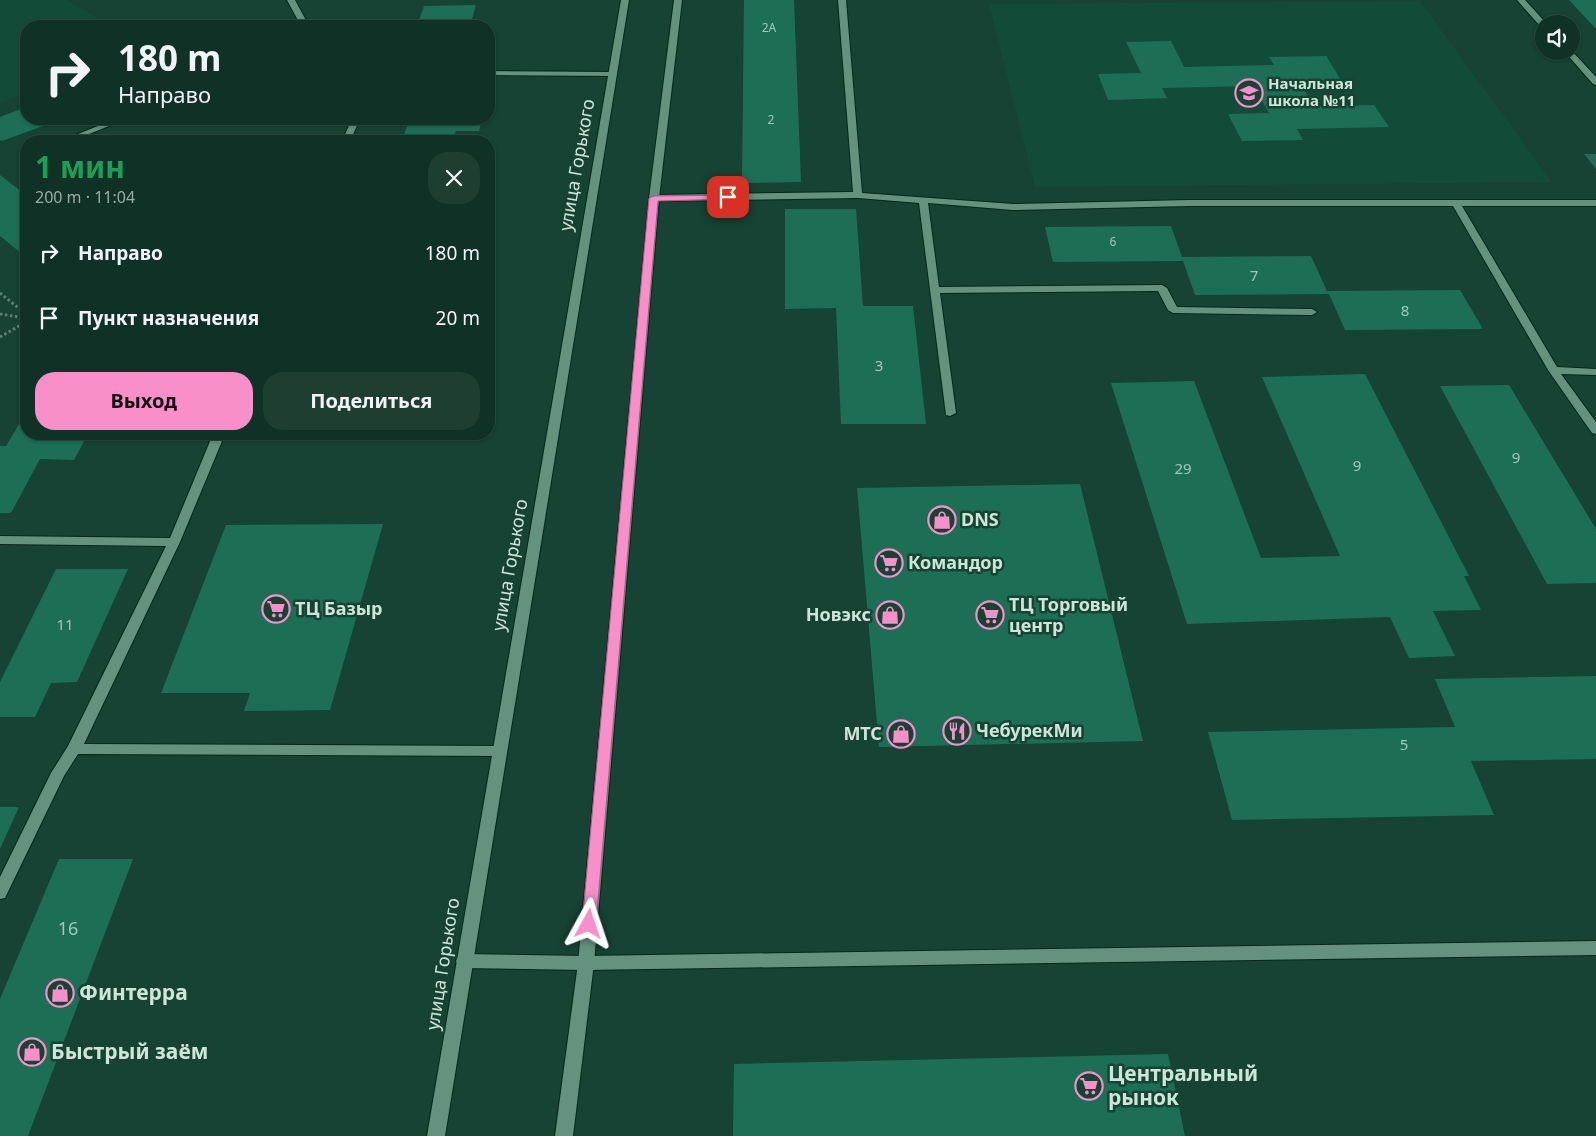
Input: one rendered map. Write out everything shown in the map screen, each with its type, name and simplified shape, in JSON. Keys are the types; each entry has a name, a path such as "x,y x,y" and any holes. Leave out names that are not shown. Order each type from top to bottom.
{"main road":[{"path":"291,0 302,20"},
{"name":"улица Горького","path":"436,1136 624,0"},
{"path":"564,1136 586,964 654,198 678,0"},
{"path":"842,0 858,196"},
{"path":"1522,0 1535,15"},
{"path":"1576,60 1596,82"},
{"path":"495,73 613,74"},
{"path":"80,135 106,125"},
{"path":"654,198 858,196 1013,207 1189,203 1596,203"},
{"path":"923,200 950,413"},
{"path":"1455,202 1553,370 1596,430"},
{"path":"934,290 1162,288 1173,310 1312,312"},
{"path":"1553,370 1596,372"},
{"path":"0,893 58,773 74,749 174,542 216,440"},
{"path":"0,540 174,542"},
{"path":"74,749 499,751"},
{"path":"464,961 586,964 1596,948"}],"path":[{"path":"0,293 20,309"},
{"path":"0,314 20,317"},
{"path":"0,337 20,325"}],"shaded area":[{"path":"0,0 67,0 101,20 20,20 20,96 0,103"},
{"name":"Начальная школа №11","path":"1420,1 1552,182 1035,187 989,4"}],"building":[{"path":"744,0 794,0 801,182 742,183"},
{"path":"1569,0 1596,0 1596,29"},
{"path":"476,5 472,20 419,20 424,6"},
{"path":"1171,41 1184,67 1274,65 1269,57 1326,56 1341,80 1299,81 1314,106 1374,105 1389,127 1297,129 1303,140 1242,141 1228,114 1269,113 1254,86 1162,88 1167,98 1108,100 1098,74 1141,73 1126,42"},
{"path":"20,109 20,125 46,125 2,141 0,140 0,117"},
{"path":"407,125 480,125 479,131 456,131 455,135 404,135"},
{"path":"1584,154 1596,154 1596,169"},
{"path":"0,175 20,190 20,252 0,236"},
{"path":"785,209 856,209 863,306 913,306 926,424 841,424 836,308 785,309"},
{"path":"1171,226 1182,257 1311,256 1327,291 1460,290 1483,329 1345,330 1329,294 1195,295 1183,261 1053,262 1045,227"},
{"path":"1365,374 1469,576 1464,576 1481,610 1433,611 1455,656 1409,658 1390,617 1187,624 1111,383 1194,381 1261,558 1340,556 1262,377"},
{"path":"1509,385 1596,529 1596,583 1547,584 1440,386"},
{"path":"20,422 20,440 85,440 74,460 40,459 11,513 0,513 0,446 6,446"},
{"name":"ТЦ Торговый центр","path":"1080,484 1143,741 879,747 857,488"},
{"name":"ТЦ Базыр","path":"383,524 330,710 244,711 250,693 161,693 226,525"},
{"path":"56,569 128,569 77,682 51,683 35,717 0,717 0,682"},
{"path":"1596,676 1596,759 1471,761 1494,815 1232,820 1208,732 1455,727 1435,679"},
{"path":"0,807 19,807 0,849"},
{"path":"59,859 133,859 28,1136 0,1136 0,999"},
{"path":"1168,1054 1185,1136 733,1136 734,1064"}],"place":[{"name":"Начальная школа №11","path":"1249,93"},
{"name":"DNS","path":"942,520"},
{"name":"Командор","path":"889,563"},
{"name":"ТЦ Базыр","path":"276,609"},
{"name":"Новэкс","path":"890,615"},
{"name":"ТЦ Торговый центр","path":"990,615"},
{"name":"ЧебурекМи","path":"957,731"},
{"name":"МТС","path":"901,734"},
{"name":"Финтерра","path":"60,993"},
{"name":"Быстрый заём","path":"32,1052"},
{"name":"Центральный рынок","path":"1089,1086"}],"route":[{"path":"589,924 654,198 728,197"}]}
